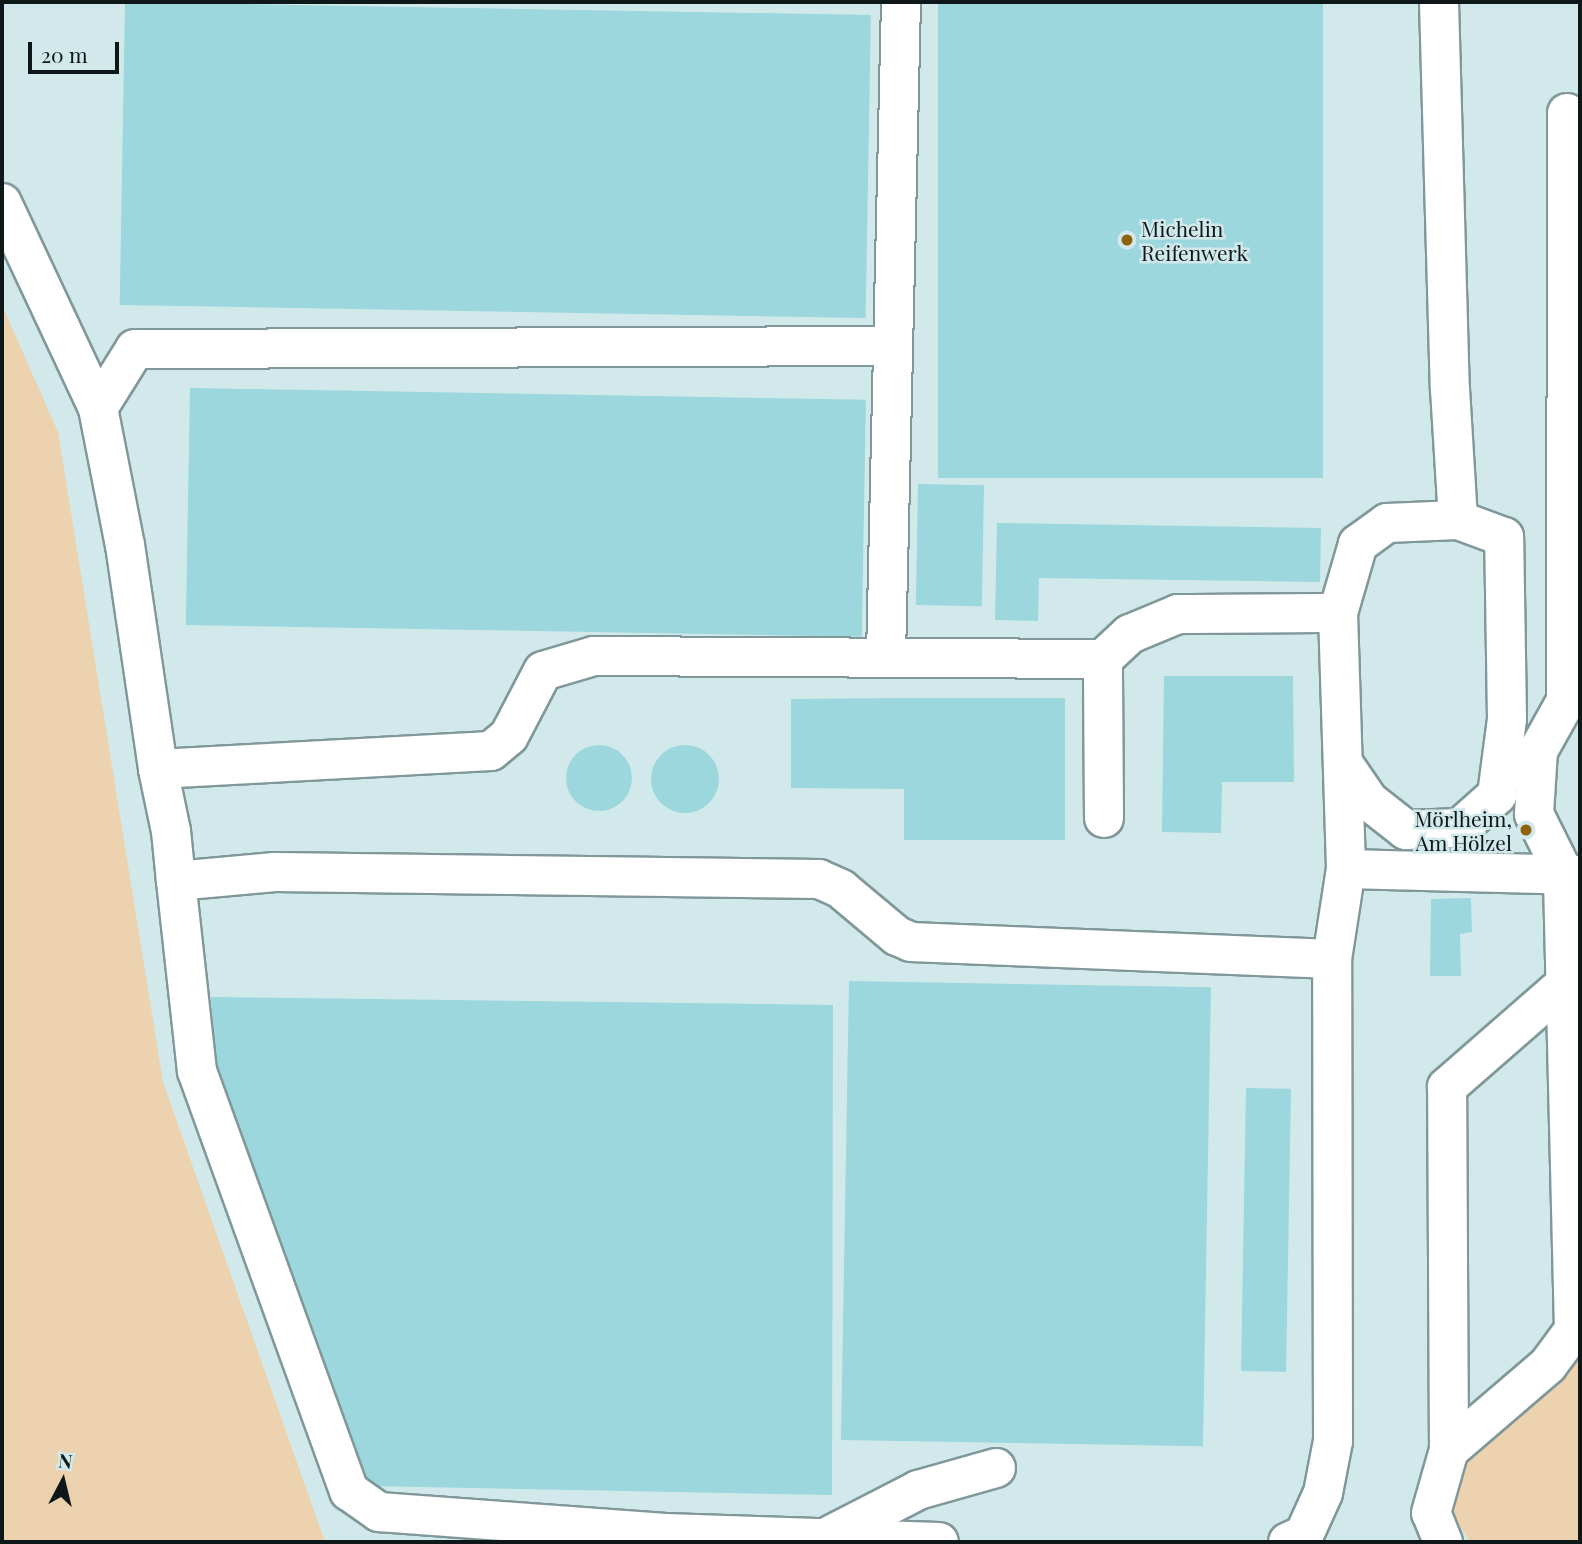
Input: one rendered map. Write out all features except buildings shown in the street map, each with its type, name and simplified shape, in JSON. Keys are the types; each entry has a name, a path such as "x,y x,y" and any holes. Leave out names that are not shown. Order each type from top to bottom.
{"lane":[{"path":"886,657 901,2"},
{"path":"1439,2 1450,389 1458,520"},
{"path":"1449,1450 1548,1365 1574,1330 1565,984 1571,874 1534,814 1538,751 1573,701 1567,113"},
{"path":"2,203 98,408 125,545 158,769 171,831 197,1071 349,1490 379,1512 665,1533 829,1536 939,1542"},
{"path":"98,408 135,349 892,346"},
{"path":"1288,1542 1304,1535 1323,1493 1333,1441 1332,959 1346,869 1338,613 1358,544 1387,523 1458,520 1504,537 1507,719 1497,796 1460,828 1406,830 1369,801 1343,763"},
{"path":"158,769 491,751 509,736 542,671 594,656 1103,659 1130,634 1178,614 1338,613"},
{"path":"1103,659 1104,818"},
{"path":"1346,869 1571,874"},
{"path":"176,881 275,872 819,879 841,889 897,936 911,942 1332,959"},
{"path":"1443,1542 1431,1513 1449,1450 1447,1087 1565,984"},
{"path":"829,1536 918,1490 996,1468"}],"shaded area":[{"path":"2,305 58,432 163,1082 325,1542 2,1542"},
{"path":"1580,1338 1580,1542 1470,1542 1450,1510 1468,1453 1567,1373"}],"place":[{"name":"Michelin Reifenwerk","path":"1127,240"},
{"name":"Mörlheim, Am Hölzel","path":"1526,830"}]}
